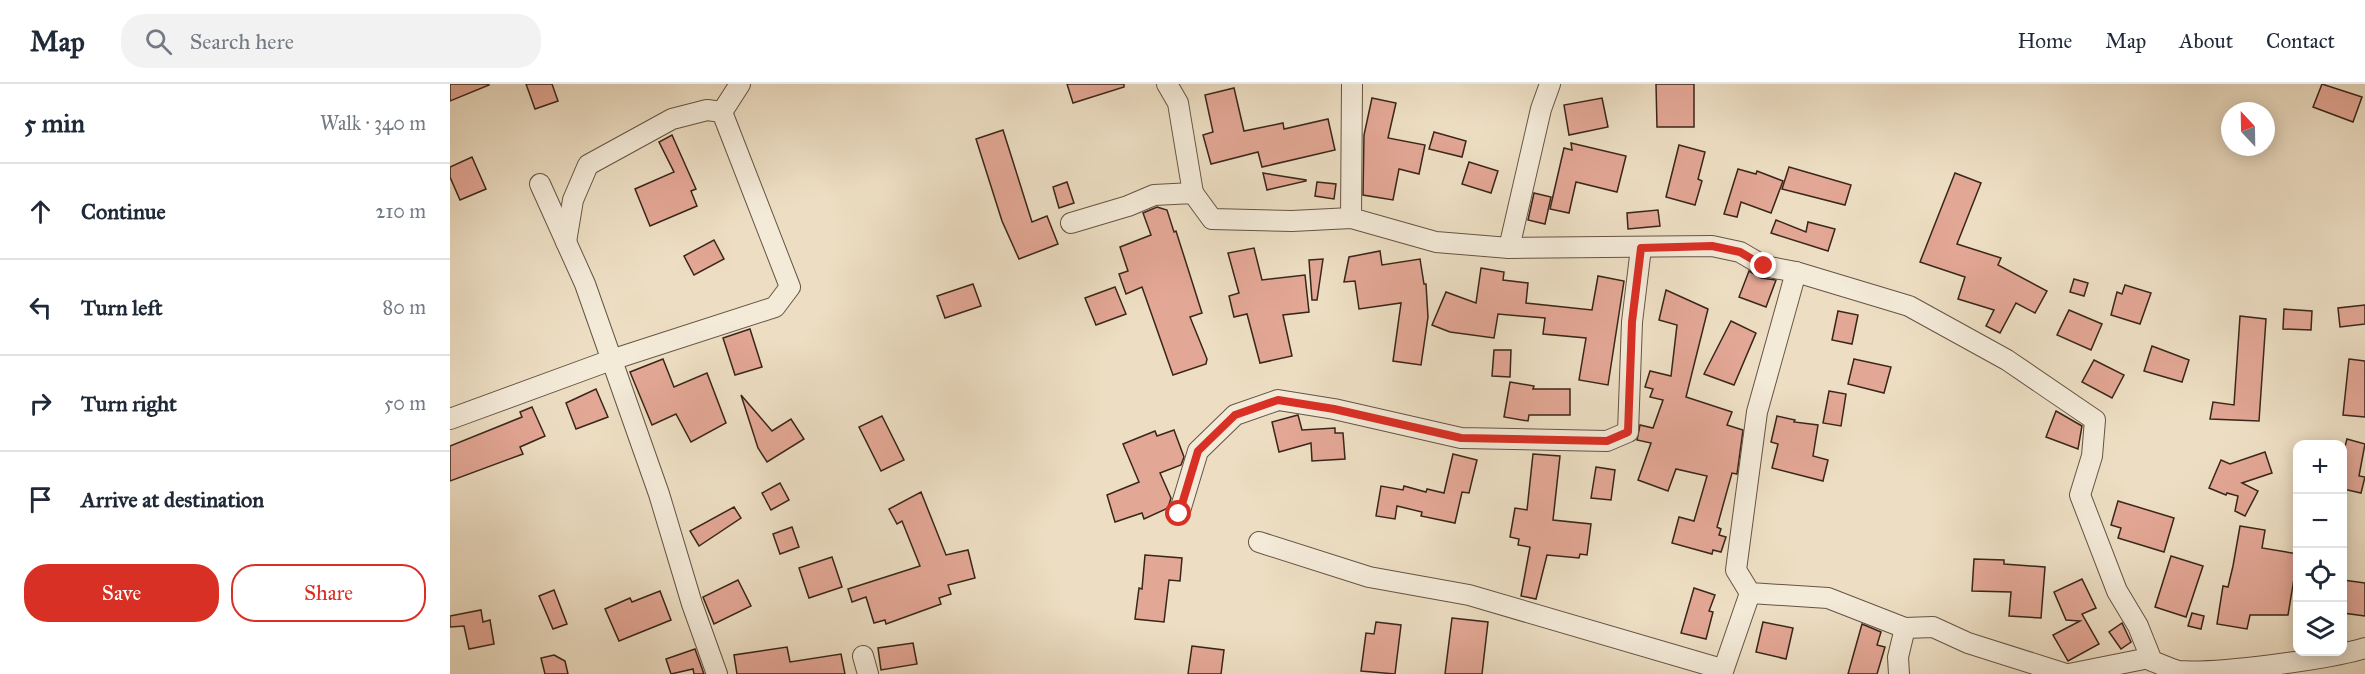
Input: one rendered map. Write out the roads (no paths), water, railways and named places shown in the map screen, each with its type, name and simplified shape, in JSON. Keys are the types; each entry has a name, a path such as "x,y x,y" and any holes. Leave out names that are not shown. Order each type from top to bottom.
{"street":[{"path":"723,112 740,84"},
{"path":"1167,84 1178,103 1193,193 1212,219 1292,222 1351,218 1436,242 1509,248 1712,246 1740,252 1764,266 1796,272 1910,306 2007,360 2095,420 2092,456 2080,495 2117,591 2138,626 2149,658"},
{"path":"1351,218 1352,84"},
{"path":"1509,248 1541,109 1550,84"},
{"path":"566,242 573,200 588,165 672,119 707,110 723,112"},
{"path":"450,419 611,360 775,307 790,287 723,112"},
{"path":"540,184 585,284 659,494 692,604 717,674"},
{"path":"1071,223 1128,206 1154,195 1193,193"},
{"path":"1179,514 1198,451 1235,415 1278,400 1334,409 1461,438 1607,441 1628,432 1632,322 1641,248"},
{"path":"1750,593 1736,570 1757,412 1796,272"},
{"path":"1259,542 1369,577 1469,595 1722,671 1750,593"},
{"path":"1750,593 1828,598 1905,628 1933,627 1968,643 2068,674 2149,658 2180,671 2226,672 2287,669 2365,648"},
{"path":"1899,674 1899,657 1905,628"}]}
